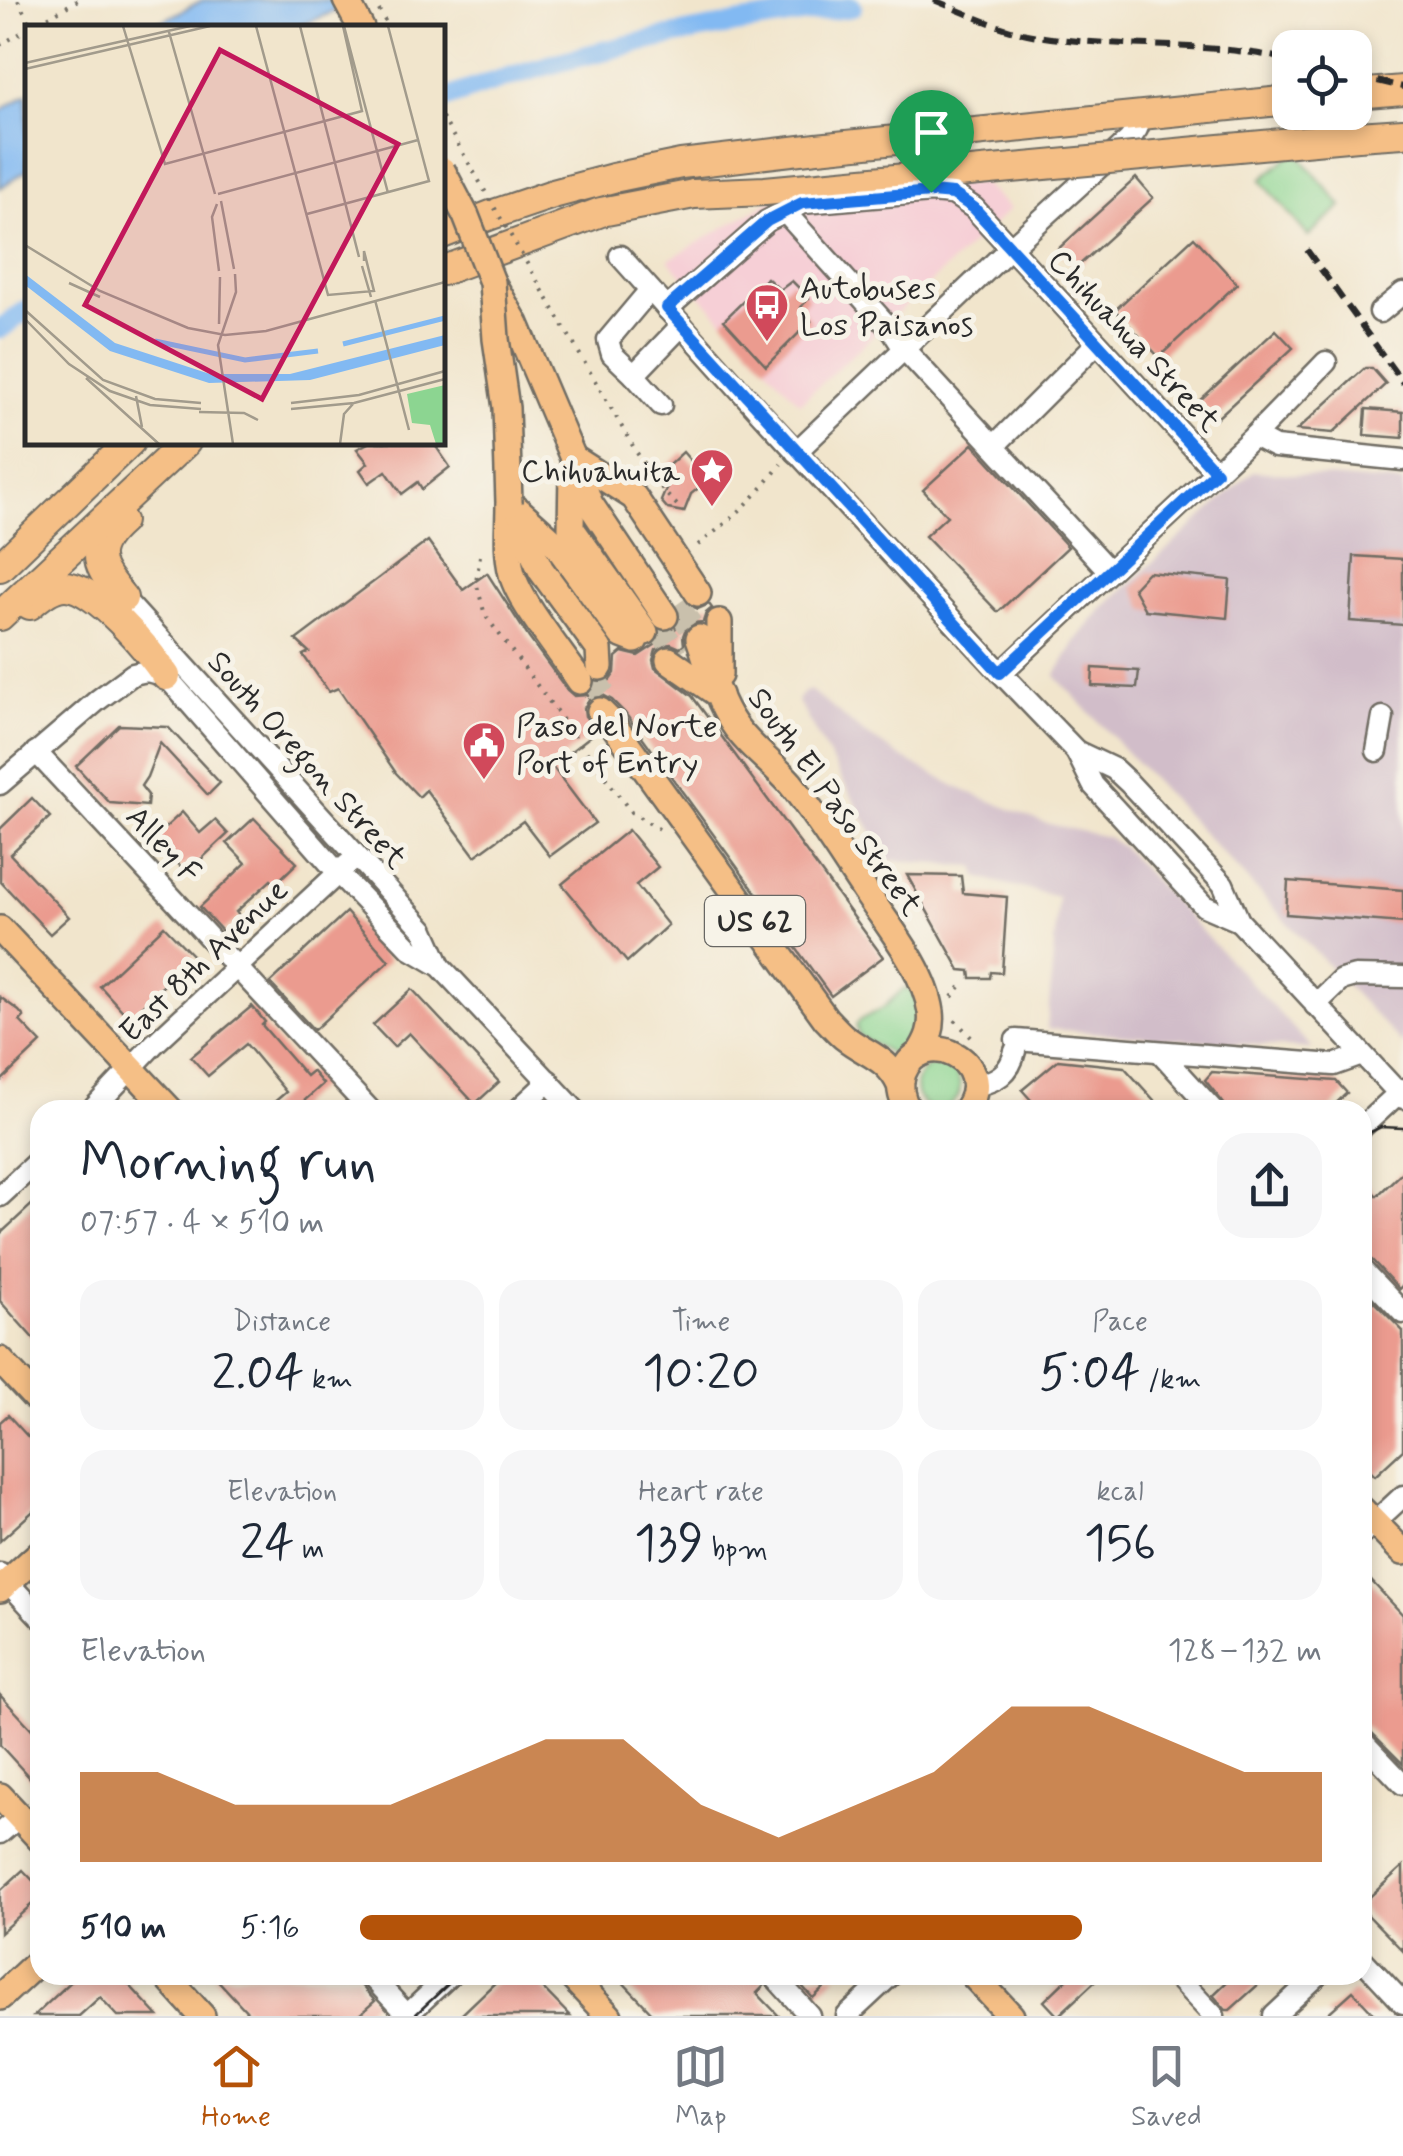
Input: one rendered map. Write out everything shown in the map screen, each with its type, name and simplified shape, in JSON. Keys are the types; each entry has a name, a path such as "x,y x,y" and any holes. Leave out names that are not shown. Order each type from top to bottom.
{"highway":[{"path":"1372,93 1403,90"},
{"path":"445,233 553,194 681,164 1272,102"},
{"path":"445,270 602,212 694,194 765,191 1403,133"},
{"path":"0,568 127,445"},
{"path":"0,616 183,445"},
{"path":"122,598 104,576 98,562 99,547 110,531 204,445"},
{"path":"0,634 38,598 57,587 78,588 94,596 166,676"}],"main road":[{"path":"346,0 360,25"},
{"path":"445,176 492,282 516,324 590,504 666,615"},
{"path":"492,282 506,408 509,556 513,578 526,603 590,674"},
{"path":"573,458 634,497 666,615"},
{"path":"509,502 556,544 622,635 666,615"},
{"name":"South El Paso Street","path":"719,695 693,642 737,728 791,785 824,830 922,982 932,1025 919,1054"},
{"name":"US 62","path":"607,712 826,1019 844,1037 894,1071 903,1100"},
{"path":"0,930 161,1100"},
{"path":"919,1054 940,1050 959,1056 973,1074 970,1098"},
{"name":"US 62","path":"904,1100 906,1066 919,1054"},
{"path":"0,1360 30,1392"},
{"path":"1372,1526 1403,1552"},
{"path":"2,1581 30,1560"},
{"path":"0,1796 10,1825"},
{"path":"0,1997 30,1969"},
{"path":"173,1985 202,2016"},
{"path":"579,1985 608,2016"},
{"path":"982,1985 1011,2016"}],"street":[{"path":"796,452 1129,140 1142,116"},
{"name":"Chihuahua Street","path":"784,211 802,203 931,192 953,194 974,208 1216,472"},
{"path":"667,308 767,221 784,211 904,349 1109,572"},
{"path":"620,256 1000,673 1076,751 1114,769 1129,783 1223,884 1239,921 1402,1094 1372,1119"},
{"path":"650,290 608,340 612,354 661,404"},
{"path":"1380,312 1403,292"},
{"path":"634,375 682,326"},
{"path":"994,446 1097,343"},
{"path":"1000,673 1254,436 1326,362"},
{"path":"1254,436 1274,447 1403,460"},
{"name":"South Oregon Street","path":"122,598 424,930 440,966"},
{"path":"0,784 98,700 138,672 166,676"},
{"name":"South Oregon Street","path":"166,676 338,873 411,949 440,966 565,1100"},
{"path":"1377,752 1383,717"},
{"name":"Alley F","path":"36,752 361,1100"},
{"name":"East 8th Avenue","path":"102,1100 154,1044 357,856"},
{"path":"1315,1005 1340,980 1356,976 1403,977"},
{"path":"970,1098 1008,1070 1016,1046 1334,1064 1362,1055"},
{"path":"1161,1053 1204,1100"},
{"path":"529,1100 548,1082"},
{"path":"0,1196 30,1176"},
{"path":"1372,1280 1403,1313"},
{"path":"1372,1518 1403,1496"},
{"path":"2,1581 30,1608"},
{"path":"1372,1751 1403,1784"},
{"path":"1372,1969 1403,2002"},
{"path":"379,1985 407,2016 440,1985"},
{"path":"782,1985 810,2016"},
{"path":"847,2016 880,1985"},
{"path":"1185,1985 1214,2016"},
{"path":"1274,2016 1307,1985"}],"path":[{"path":"18,0 29,25"},
{"path":"35,25 78,0"},
{"path":"0,45 25,31"},
{"path":"445,122 637,453 665,493 684,512"},
{"path":"698,545 733,518 796,452"},
{"path":"480,556 476,582 485,615 580,745"},
{"path":"949,1016 972,1038"}],"shaded area":[{"path":"981,182 1010,209 800,403 668,260 775,198"},
{"path":"1253,471 1403,483 1403,1045 1055,676 1075,642 1103,608"},
{"path":"810,690 862,732 961,789 1045,823 1107,837 1123,848 1313,1049 1047,1029 1058,897 977,877 976,867 888,860 797,700"}],"green space":[{"path":"1295,151 1342,206 1308,236 1261,180"},
{"path":"903,989 919,1000 921,1022 913,1043 901,1054 892,1054 859,1036 856,1025"},
{"path":"929,1066 947,1066 959,1078 956,1100 920,1100 917,1096 917,1078"}],"water":[{"path":"203,0 361,0 302,25 155,25"},
{"path":"25,95 25,171 0,188 0,111"}],"building":[{"path":"1136,178 1153,198 1076,268 1058,249"},
{"path":"1194,237 1237,284 1159,357 1115,310"},
{"name":"Autobuses Los Paisanos","path":"767,278 780,290 792,281 809,298 801,307 811,321 766,366 724,320"},
{"path":"1276,330 1293,348 1216,419 1199,401"},
{"path":"1365,368 1372,368 1386,384 1333,433 1297,430"},
{"path":"1366,409 1403,412 1403,438 1364,435"},
{"path":"973,444 1068,547 998,612 925,536 947,516 923,490"},
{"path":"364,445 435,445 450,467 422,489 418,482 402,494 386,471 369,483 360,470 368,463 357,449"},
{"path":"683,452 706,482 691,494 684,512 668,509 661,501 667,487 658,475"},
{"name":"Paso del Norte Port of Entry","path":"428,541 463,590 487,573 529,638 574,696 588,695 596,682 610,680 615,673 616,657 622,652 638,656 655,645 661,631 675,629 680,622 680,610 687,604 698,609 709,604 712,608 703,622 686,628 684,645 663,645 656,650 655,668 692,696 883,957 831,996 625,713 603,695 589,699 584,708 585,716 597,731 552,766 595,823 550,856 523,821 475,856 426,790 419,797 396,773 338,688 329,692 303,655 309,652 296,640"},
{"path":"1354,556 1403,559 1403,625 1350,621"},
{"path":"1148,572 1230,580 1227,618 1145,610 1133,588"},
{"path":"1093,668 1139,671 1137,688 1092,686"},
{"path":"119,725 168,727 220,783 208,795 160,743 141,786 148,795 147,806 110,803 76,766"},
{"path":"32,798 50,817 10,854 69,917 50,934 0,881 0,829"},
{"path":"182,812 200,833 215,820 228,834 194,866 190,861 182,868 155,837"},
{"path":"254,818 297,863 275,884 271,880 236,912 240,917 223,932 200,907 246,863 227,843"},
{"path":"628,830 658,867 636,885 668,925 627,962 562,884"},
{"path":"907,875 961,876 963,893 1007,897 1002,973 991,972 990,978 971,978 970,971 960,970"},
{"path":"1288,881 1403,890 1403,923 1286,914"},
{"path":"346,912 389,961 314,1030 270,983"},
{"path":"164,926 194,957 129,1018 100,986"},
{"path":"412,989 499,1082 479,1100 471,1100 409,1033 394,1047 373,1025"},
{"path":"0,997 19,1011 24,1017 20,1021 41,1043 0,1082"},
{"path":"252,1006 265,1022 262,1025 306,1076 312,1071 323,1084 305,1100 277,1100 286,1092 246,1044 208,1076 191,1057"},
{"path":"1058,1060 1124,1067 1154,1100 1031,1100 1022,1090"},
{"path":"1212,1072 1336,1081 1347,1093 1340,1100 1221,1100 1205,1080"},
{"path":"1403,1171 1403,1285 1399,1289 1372,1260 1372,1191 1377,1196"},
{"path":"30,1206 30,1335 0,1301 0,1234"},
{"path":"1372,1300 1403,1331 1403,1450 1375,1476"},
{"path":"8,1415 30,1439 30,1514 0,1541 0,1422"},
{"path":"1372,1582 1403,1615 1403,1764 1372,1733"},
{"path":"0,1695 30,1727 30,1778 0,1745"},
{"path":"1403,1866 1403,1951 1372,1919 1372,1895"},
{"path":"23,1870 30,1877 30,1906 0,1933 0,1891"},
{"path":"67,1985 129,1985 158,2016 118,2016 100,1997 79,2016 34,2016"},
{"path":"222,1985 361,1985 375,2001 358,2016 251,2016"},
{"path":"493,1985 540,1985 570,2016 460,2016"},
{"path":"626,1985 764,1985 757,1993 779,2016 655,2016"},
{"path":"801,1985 827,1985 813,1998"},
{"path":"1061,1985 1091,1985 1058,2016 1044,2001"},
{"path":"1224,1985 1258,1985 1230,2010 1213,1995"},
{"path":"1353,1991 1376,2016 1325,2016"}],"waterway":[{"path":"445,99 593,53 748,22 852,7"},
{"path":"0,329 25,311"}],"tunnel":[{"path":"676,605 699,638"},
{"path":"654,622 678,654"},
{"path":"590,673 609,704"}],"tram line":[{"path":"1372,1131 1381,1127 1403,1128"},
{"path":"414,2016 447,1985"}],"railway":[{"path":"934,0 1030,35 1272,57"},
{"path":"1372,80 1403,87"},
{"path":"1307,250 1403,383"}],"place":[{"name":"Autobuses Los Paisanos","path":"767,343"},
{"name":"Chihuahuita","path":"712,508"},
{"name":"Paso del Norte Port of Entry","path":"484,781"}],"route":[{"path":"931,192 953,194 974,208 1216,472 1000,673 667,308 767,221 802,203 931,192"}]}
